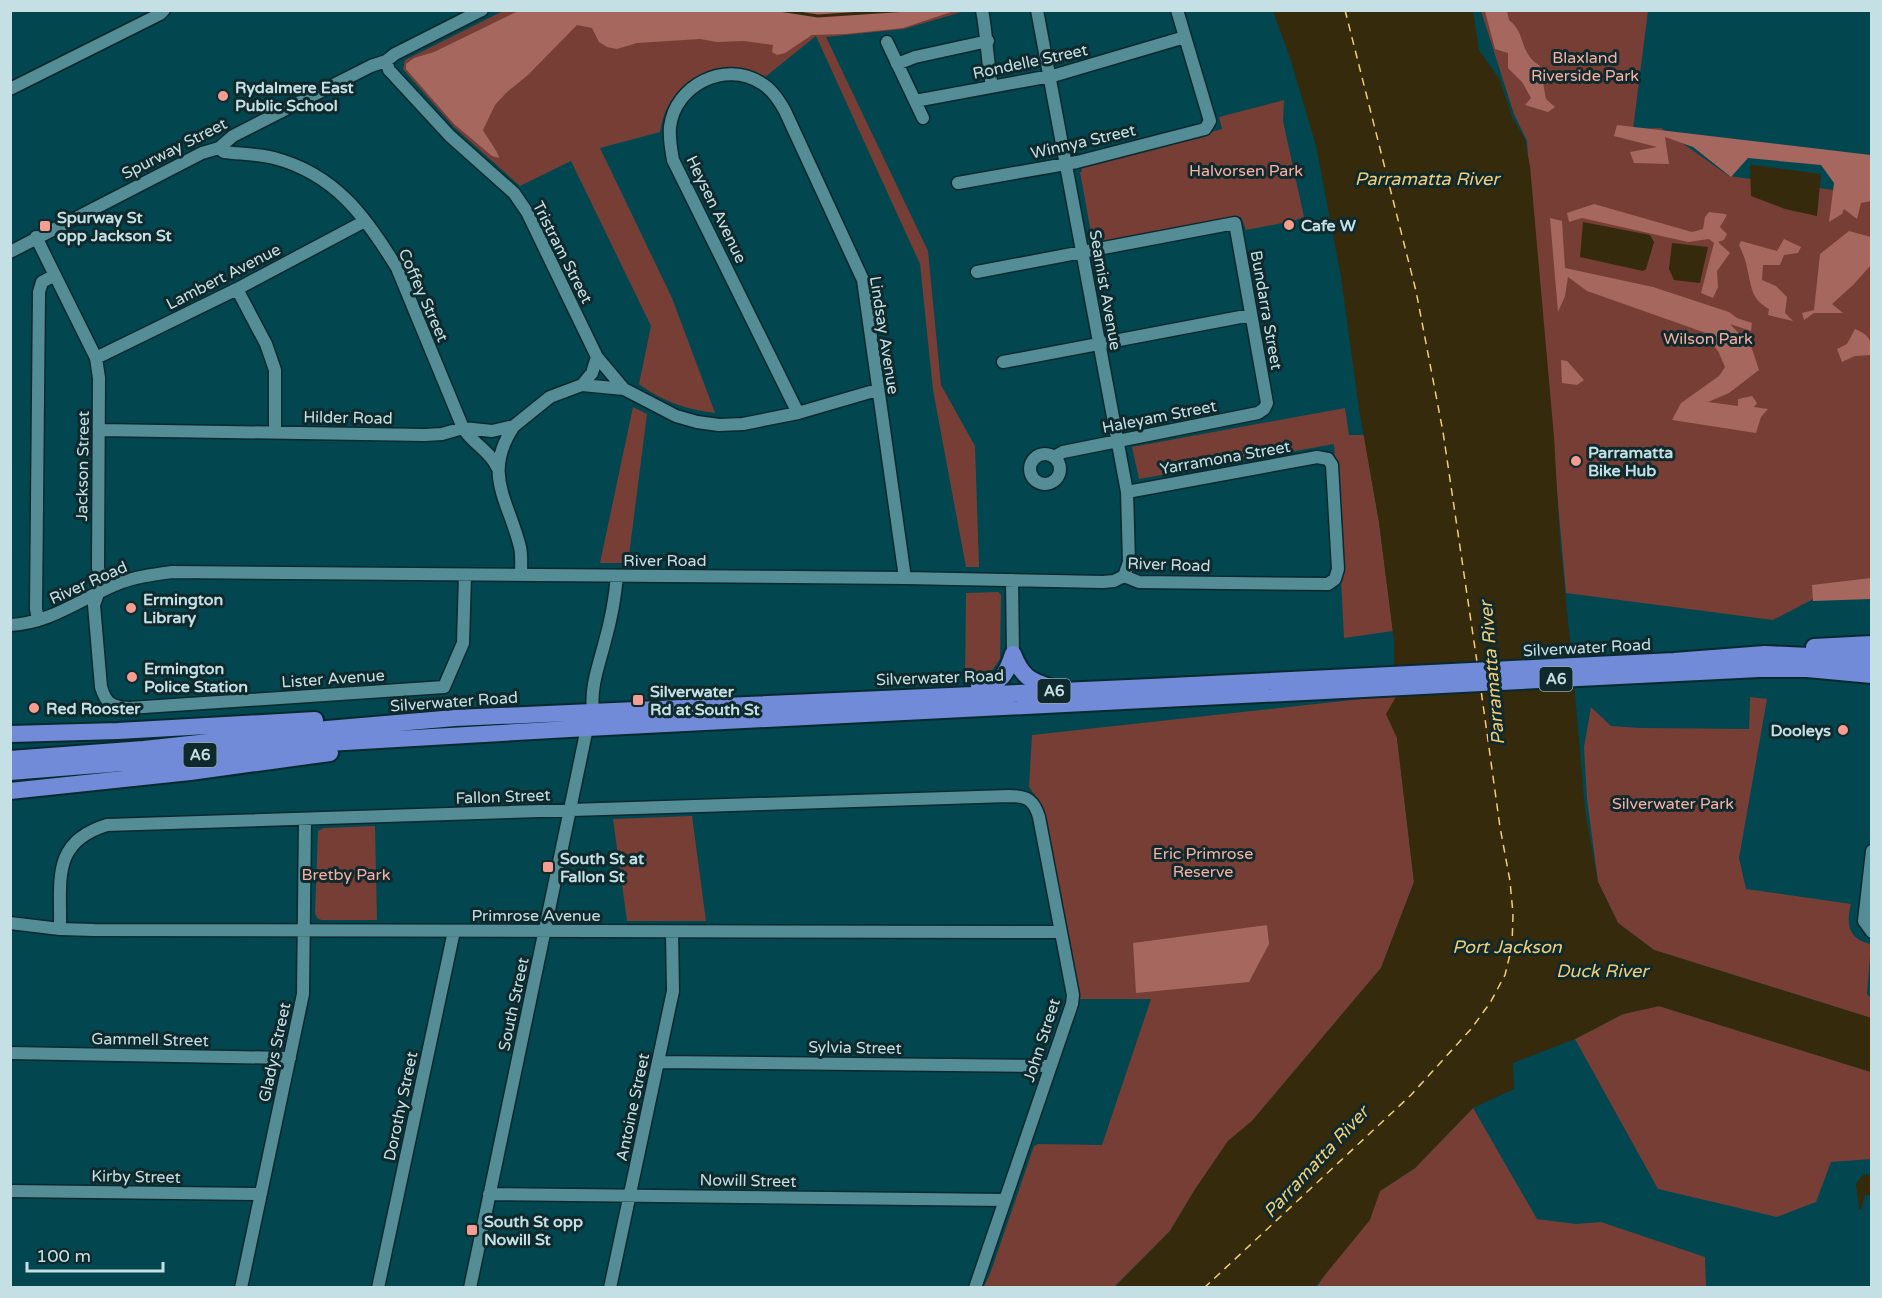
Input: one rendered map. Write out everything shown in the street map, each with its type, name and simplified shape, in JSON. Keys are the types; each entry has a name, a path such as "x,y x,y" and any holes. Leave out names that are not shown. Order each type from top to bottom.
{"highway":[{"path":"1762,662 1830,645 1872,644"},
{"path":"1013,654 1018,668 1030,679 1063,691"},
{"path":"894,697 896,693 903,691 991,685 1005,676 1013,654"},
{"name":"Silverwater Road","path":"10,772 147,761 293,745 1352,682 1762,662 1872,659"},
{"name":"Silverwater Road","path":"1762,662 1872,675"},
{"name":"Silverwater Road","path":"10,759 144,749 436,719 894,697 1352,682"},
{"path":"10,734 118,731 416,714 436,719"},
{"path":"10,791 249,764 336,752 390,740"}],"street":[{"path":"10,89 160,15 164,10"},
{"name":"Spurway Street","path":"10,252 202,153 219,148 233,136 371,66 386,61 395,54 482,10"},
{"path":"982,10 988,41 988,64 992,86"},
{"name":"Seamist Avenue","path":"1037,10 1127,492 1129,562 1124,576"},
{"path":"1177,10 1185,37"},
{"name":"Rondelle Street","path":"915,101 1049,76 1185,37"},
{"name":"Winnya Street","path":"958,183 1066,164 1205,129 1209,121 1185,37"},
{"path":"897,64 915,57 988,41"},
{"path":"886,42 923,118"},
{"name":"Tristram Street","path":"386,61 389,70 432,118 514,194 527,212 597,357 624,389"},
{"name":"Heysen Avenue","path":"762,83 746,76 726,74 710,77 693,86 676,107 670,125 669,141 674,159 798,413"},
{"name":"Lindsay Avenue","path":"762,83 776,96 785,111 862,280 905,578"},
{"name":"Coffey Street","path":"219,148 227,152 273,158 299,166 325,180 345,197 365,221 397,268 463,428 497,467"},
{"name":"Lambert Avenue","path":"96,358 237,289 365,221"},
{"name":"Bundarra Street","path":"1083,252 1235,223 1267,403"},
{"name":"Jackson Street","path":"36,237 96,358 99,378 100,430 98,568 102,582 94,605 102,687 104,698 109,704"},
{"path":"977,272 1083,252"},
{"path":"38,620 36,609 39,292 42,282 55,275"},
{"path":"237,289 266,344 275,370 275,433"},
{"path":"1003,362 1251,315"},
{"path":"582,385 592,373 597,357"},
{"path":"521,575 521,548 503,501 497,467 514,426 550,397 582,385 624,389 658,408 697,422 719,425 743,424 798,413 877,390"},
{"name":"Haleyam Street","path":"1054,456 1117,440 1258,413 1267,403"},
{"name":"Hilder Road","path":"100,430 425,435 442,434 463,428 492,431 514,426"},
{"name":"Yarramona Street","path":"1127,492 1317,457 1328,459 1332,465 1338,569 1335,579 1328,584"},
{"name":"River Road","path":"10,626 53,616 121,582 172,572 905,578 1109,582 1124,576 1139,582 1328,584"},
{"name":"Lister Avenue","path":"109,704 118,708 129,708 444,687 463,643 465,575"},
{"path":"593,711 595,673 614,606 617,576"},
{"path":"1012,580 1013,654"},
{"name":"South Street","path":"470,1287 587,728"},
{"name":"Fallon Street","path":"60,928 61,871 65,855 75,841 94,829 107,825 1009,796 1028,798"},
{"name":"John Street","path":"975,1287 1072,1004 1073,995 1039,817 1036,807 1028,798"},
{"name":"Gladys Street","path":"241,1287 303,994 305,820"},
{"path":"1869,929 1864,921 1864,913 1872,851"},
{"name":"Primrose Avenue","path":"10,923 60,928 304,931 1061,932"},
{"name":"Dorothy Street","path":"378,1287 454,931"},
{"name":"Antoine Street","path":"610,1287 673,991 672,932"},
{"name":"Gammell Street","path":"10,1053 290,1058"},
{"name":"Sylvia Street","path":"658,1062 1051,1066"},
{"name":"Kirby Street","path":"10,1191 261,1194"},
{"name":"Nowill Street","path":"489,1194 1005,1200"}],"green space":[{"path":"503,11 965,11 904,29 826,37 928,251 941,385 975,446 979,567 966,567 933,390 920,264 816,36 765,77 747,71 729,69 698,76 684,85 673,98 665,113 660,132 600,148 672,298 715,413 675,404 639,384 651,326 571,161 520,186 454,127 403,69 405,60"},
{"name":"Wilson Park","path":"1481,11 1648,11 1633,129 1661,128 1729,176 1871,195 1871,593 1819,596 1773,620 1566,593 1527,141 1514,114"},
{"name":"Halvorsen Park","path":"1284,100 1283,121 1304,217 1246,230 1241,217 1095,243 1092,238 1081,167 1222,129 1219,117"},
{"path":"633,407 647,414 628,563 600,563"},
{"path":"1345,408 1349,435 1364,435 1379,522 1393,631 1344,638 1334,444 1139,479 1132,447"},
{"path":"998,592 1001,595 1000,659 988,676 965,678 966,593"},
{"name":"Eric Primrose Reserve","path":"1397,695 1388,717 1397,737 1414,882 1381,968 1252,1121 1228,1141 1170,1231 1114,1287 983,1288 990,1274 1034,1146 1038,1144 1102,1145 1151,999 1080,999 1043,807 1029,787 1032,735"},
{"name":"Silverwater Park","path":"1750,697 1767,699 1739,858 1746,889 1851,904 1850,930 1863,942 1871,944 1867,994 1871,998 1871,1018 1654,950 1618,923 1598,882 1587,799 1584,747 1591,707 1611,726 1749,729"},
{"path":"692,816 706,921 627,921 613,819"},
{"name":"Bretby Park","path":"375,826 377,920 318,919 315,914 318,831 324,828"},
{"path":"1659,1006 1871,1072 1871,1159 1831,1162 1816,1202 1777,1217 1658,1189 1575,1039 1623,1014"},
{"path":"1473,1108 1537,1219 1576,1224 1601,1222 1705,1257 1706,1287 1316,1288 1380,1191 1415,1168"}],"shaded area":[{"path":"814,10 835,12 849,10 954,11 903,28 812,35 785,53 777,55 772,52 773,45 700,39 637,43 617,49 599,42 592,28 577,25 495,105 483,130 499,158 492,156 454,124 406,69 406,64 414,58 434,52 518,11"},
{"path":"1485,11 1507,11 1509,20 1515,25 1528,55 1540,66 1546,99 1555,107 1548,112 1525,105 1531,98 1522,82 1508,68 1508,53 1495,49"},
{"path":"1617,125 1871,155 1871,201 1861,203 1857,219 1844,209 1842,214 1829,222 1834,183 1821,165 1748,158 1731,177 1693,147 1665,137 1669,164 1634,163 1630,152 1657,147 1614,136"},
{"path":"1594,204 1692,232 1703,229 1705,217 1709,212 1727,215 1720,227 1727,234 1724,240 1718,242 1730,253 1717,271 1718,287 1713,298 1701,293 1714,243 1709,239 1688,242 1582,218 1569,222 1567,213"},
{"path":"1550,218 1562,221 1565,268 1653,287 1729,312 1737,318 1752,323 1751,331 1730,324 1751,346 1759,370 1729,393 1708,402 1738,406 1738,399 1752,396 1757,403 1754,407 1768,409 1761,417 1756,433 1672,420 1681,403 1719,376 1725,367 1706,333 1587,291 1568,277 1565,296 1558,312"},
{"path":"1849,231 1871,237 1871,265 1832,304 1843,313 1814,313 1804,320 1802,313 1814,310 1820,254"},
{"path":"1784,239 1801,247 1798,253 1784,255 1780,265 1763,265 1762,280 1776,286 1787,297 1785,313 1793,321 1768,315 1769,309 1758,301 1753,292 1746,262 1739,245 1741,241 1777,251"},
{"path":"1855,329 1869,338 1871,355 1855,356 1842,362 1837,349 1847,344"},
{"path":"1561,360 1567,361 1584,380 1577,385 1562,383"},
{"path":"1871,578 1871,599 1813,601 1812,585"},
{"path":"1267,925 1269,944 1249,982 1136,993 1133,943"}],"water":[{"name":"Port Jackson","path":"1273,11 1473,11 1479,50 1500,80 1513,119 1524,137 1530,166 1554,437 1560,542 1585,810 1598,882 1618,923 1654,950 1871,1018 1871,1072 1659,1006 1623,1014 1575,1039 1513,1063 1514,1089 1473,1108 1415,1168 1380,1191 1370,1220 1315,1287 1114,1288 1170,1231 1228,1141 1252,1121 1381,968 1414,882 1397,738 1386,714 1397,695 1394,681 1394,641 1379,522 1359,409 1341,277 1316,146 1291,61"},
{"path":"1750,166 1821,174 1817,216 1785,209 1751,196"},
{"path":"1583,222 1650,235 1654,242 1646,269 1643,271 1580,257"},
{"path":"1672,243 1708,247 1700,283 1674,280 1669,269"},
{"path":"1871,1174 1871,1195 1865,1195 1861,1209 1859,1209 1856,1184 1863,1175"}],"waterway":[{"path":"779,10 818,16 908,10"}],"ferry route":[{"path":"1345,10 1416,291 1443,432 1477,662"},
{"path":"1204,1288 1411,1095 1471,1029 1490,1003 1505,975 1512,946 1513,914 1481,690"}],"place":[{"name":"Rydalmere East Public School","path":"223,96"},
{"name":"Cafe W","path":"1289,225"},
{"name":"Spurway St opp Jackson St","path":"45,226"},
{"name":"Parramatta Bike Hub","path":"1576,461"},
{"name":"Ermington Library","path":"131,608"},
{"name":"Ermington Police Station","path":"132,677"},
{"name":"Silverwater Rd at South St","path":"638,700"},
{"name":"Red Rooster","path":"34,708"},
{"name":"Dooleys","path":"1843,730"},
{"name":"South St at Fallon St","path":"548,867"},
{"name":"South St opp Nowill St","path":"472,1230"}],"park label":[{"name":"Blaxland Riverside Park","path":"1585,66"}],"water label":[{"name":"Parramatta River","path":"1427,179"},
{"name":"Parramatta River","path":"1492,673"},
{"name":"Duck River","path":"1602,971"},
{"name":"Parramatta River","path":"1316,1162"}]}
